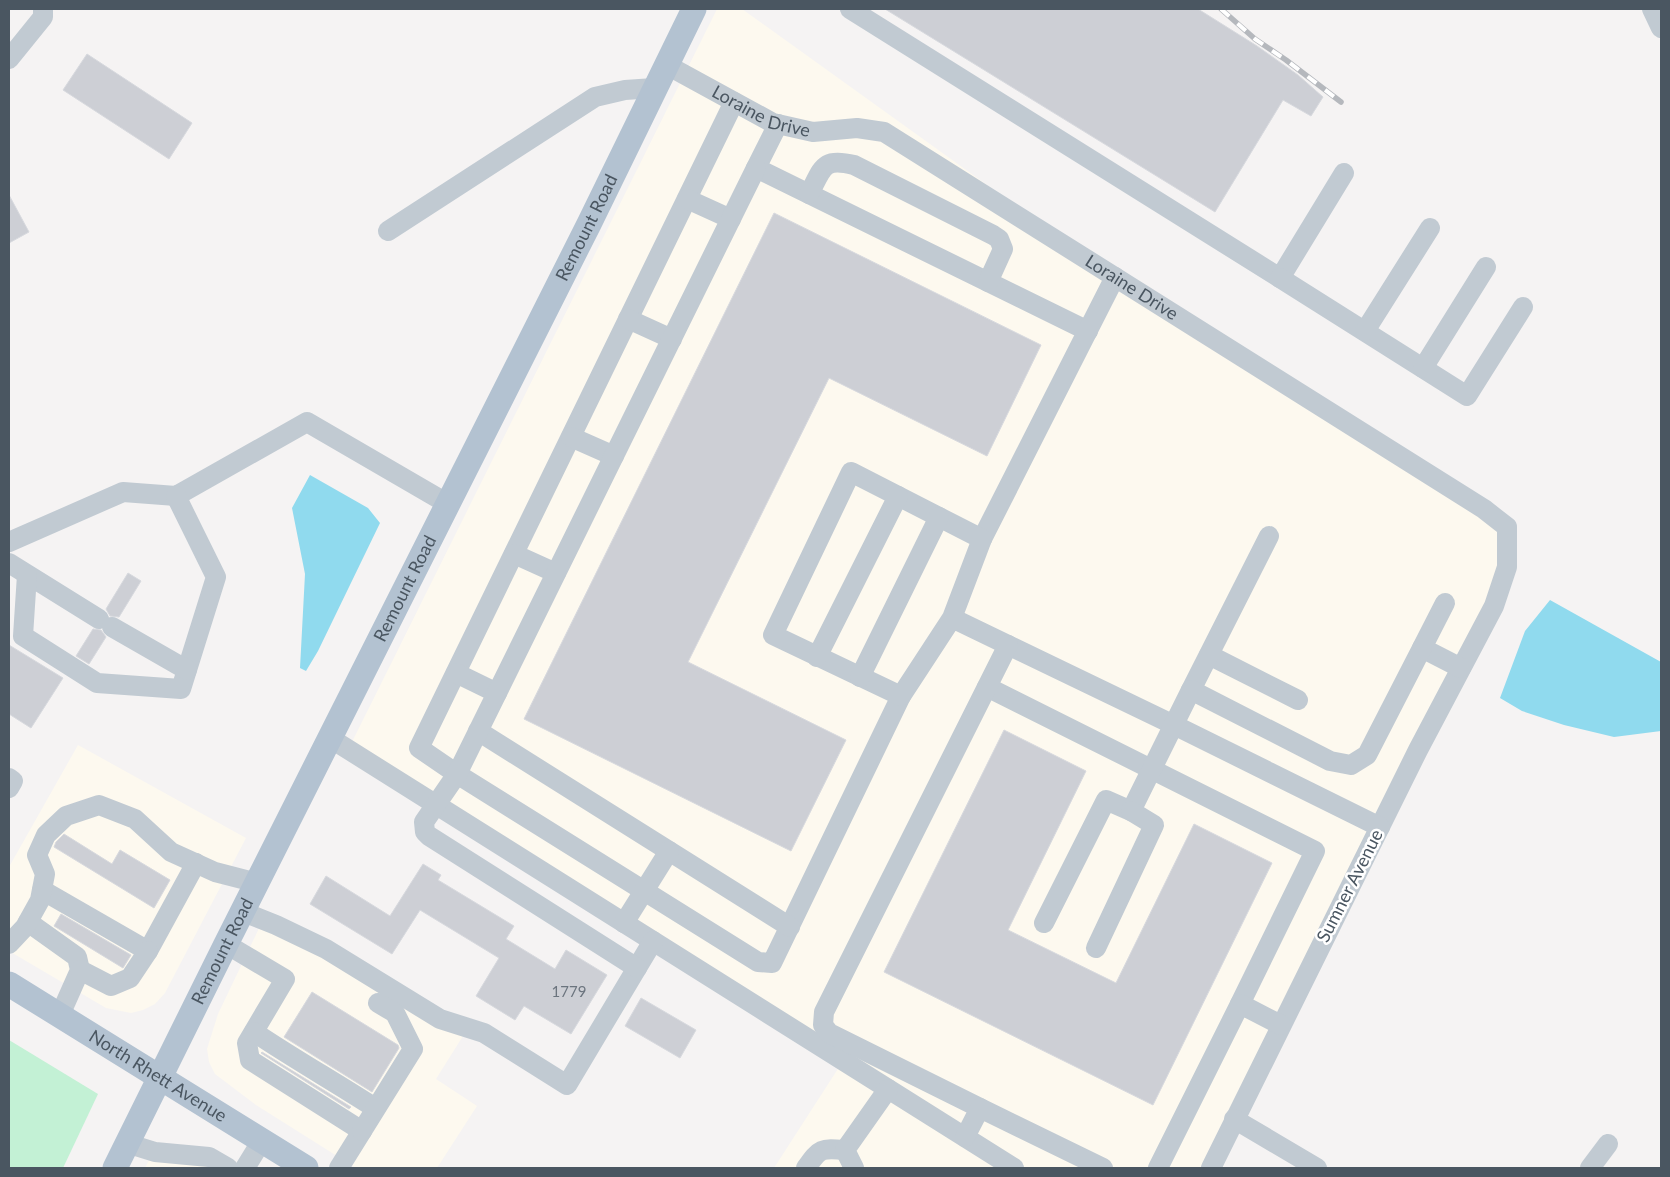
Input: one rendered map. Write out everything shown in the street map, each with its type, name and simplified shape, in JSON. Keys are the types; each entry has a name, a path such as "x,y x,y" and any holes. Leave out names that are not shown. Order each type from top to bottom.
{"main road":[{"name":"Remount Road","path":"115,1168 694,9"},
{"name":"North Rhett Avenue","path":"9,984 304,1168"}],"street":[{"path":"9,59 42,17 43,9"},
{"path":"850,9 1467,396 1523,307"},
{"path":"1652,9 1661,28"},
{"name":"Loraine Drive","path":"665,64 773,123 813,132 857,128 884,132 1484,510 1507,528 1507,567 1494,606"},
{"path":"388,231 595,97 625,90 654,88"},
{"path":"734,102 419,748 457,774 758,962 772,963 901,696 952,618 982,539 1115,277"},
{"path":"637,968 429,836 425,832 424,822 457,774 778,124"},
{"path":"809,194 824,167 831,162 839,161 854,165 999,239 1003,249 988,282"},
{"path":"756,168 1088,331"},
{"path":"1280,278 1344,172"},
{"path":"687,199 731,219"},
{"path":"1365,332 1430,228"},
{"path":"1423,368 1486,267"},
{"path":"628,319 672,339"},
{"path":"9,542 124,492 176,496 307,422 448,504"},
{"path":"571,437 614,456"},
{"path":"901,696 773,635 851,472 982,539"},
{"path":"27,575 22,636 97,683 181,689 216,577 176,496"},
{"path":"817,656 898,496"},
{"path":"860,676 939,517"},
{"path":"1131,811 1268,536"},
{"path":"514,554 556,573"},
{"path":"9,563 187,670"},
{"path":"1191,690 1330,761 1351,765 1367,755 1445,602"},
{"name":"Sumner Avenue","path":"1211,1168 1380,827 1494,606"},
{"path":"952,618 1380,827"},
{"path":"1008,645 824,1012 823,1025 829,1033 1103,1168"},
{"path":"1422,648 1461,668"},
{"path":"1209,655 1298,700"},
{"path":"456,673 497,693"},
{"path":"987,687 1315,851 1158,1168"},
{"path":"478,731 790,927"},
{"path":"330,738 1014,1168"},
{"path":"9,778 14,781 9,788"},
{"path":"1044,923 1106,800 1131,811 1154,825 1096,948"},
{"path":"9,944 28,922 40,900 45,874 37,854 46,835 66,816 99,805 134,819 171,852 215,872 258,883"},
{"path":"624,923 669,851"},
{"path":"80,970 111,986 130,978 148,951 196,863"},
{"path":"42,890 148,951"},
{"path":"243,912 276,925 326,950 440,1018 484,1033 567,1085 653,941"},
{"path":"28,922 77,957 80,970 60,1015"},
{"path":"226,944 286,979 247,1043 250,1060 362,1130"},
{"path":"339,1168 413,1049 394,1013 378,1003"},
{"path":"1240,1004 1281,1025"},
{"path":"254,1032 302,1064 340,1085 375,1108"},
{"path":"269,1072 282,1051"},
{"path":"288,1084 302,1064"},
{"path":"307,1096 321,1074"},
{"path":"324,1107 340,1085"},
{"path":"845,1150 888,1089"},
{"path":"965,1137 980,1108"},
{"path":"1234,1119 1317,1168"},
{"path":"245,1168 261,1142"},
{"path":"126,1143 155,1152 209,1157 228,1168"},
{"path":"1590,1168 1608,1144"},
{"path":"806,1168 816,1153 827,1148 845,1150"},
{"path":"845,1150 854,1168"}],"shaded area":[{"path":"717,9 742,9 1115,277 1507,527 1507,567 1212,1168 774,1168 843,1061 348,750"},
{"path":"78,745 246,838 165,993 155,1004 131,1013 106,1008 9,951 9,867"},
{"path":"263,920 468,1028 436,1079 477,1106 437,1168 356,1168 256,1105 215,1074 209,1062 207,1049 218,1014"},
{"path":"178,1144 210,1150 239,1168 145,1168 157,1145"}],"green space":[{"path":"9,1040 98,1094 63,1168 9,1168"}],"water":[{"path":"310,475 368,508 380,523 318,651 306,671 300,668 305,574 292,508"},
{"path":"1550,600 1661,662 1661,731 1614,737 1564,725 1522,711 1500,698 1525,631"}],"building":[{"path":"885,9 1198,9 1257,46 1298,75 1323,97 1311,116 1283,100 1215,212"},
{"path":"87,54 192,123 169,159 63,90"},
{"path":"9,195 29,232 9,243"},
{"path":"774,213 1041,345 987,456 829,378 688,662 846,740 791,851 524,719"},
{"path":"128,573 141,581 119,617 110,616 106,609"},
{"path":"93,629 101,630 106,637 89,664 76,656"},
{"path":"9,645 63,678 31,728 9,714"},
{"path":"1004,730 1086,771 1008,930 1116,983 1194,824 1272,863 1153,1105 884,972"},
{"path":"64,834 112,864 120,850 170,880 154,908 54,847"},
{"path":"423,864 441,875 438,880 514,926 506,939 555,969 566,950 607,975 571,1034 524,1006 515,1020 476,996 499,958 420,910 392,954 310,904 326,876 390,916"},
{"path":"61,914 131,955 123,968 54,926"},
{"path":"312,992 398,1045 399,1048 372,1092 284,1037"},
{"path":"641,998 696,1030 680,1058 625,1026"},
{"path":"262,1052 351,1107 349,1109"}],"railway":[{"path":"1221,9 1255,39 1341,102"}]}
